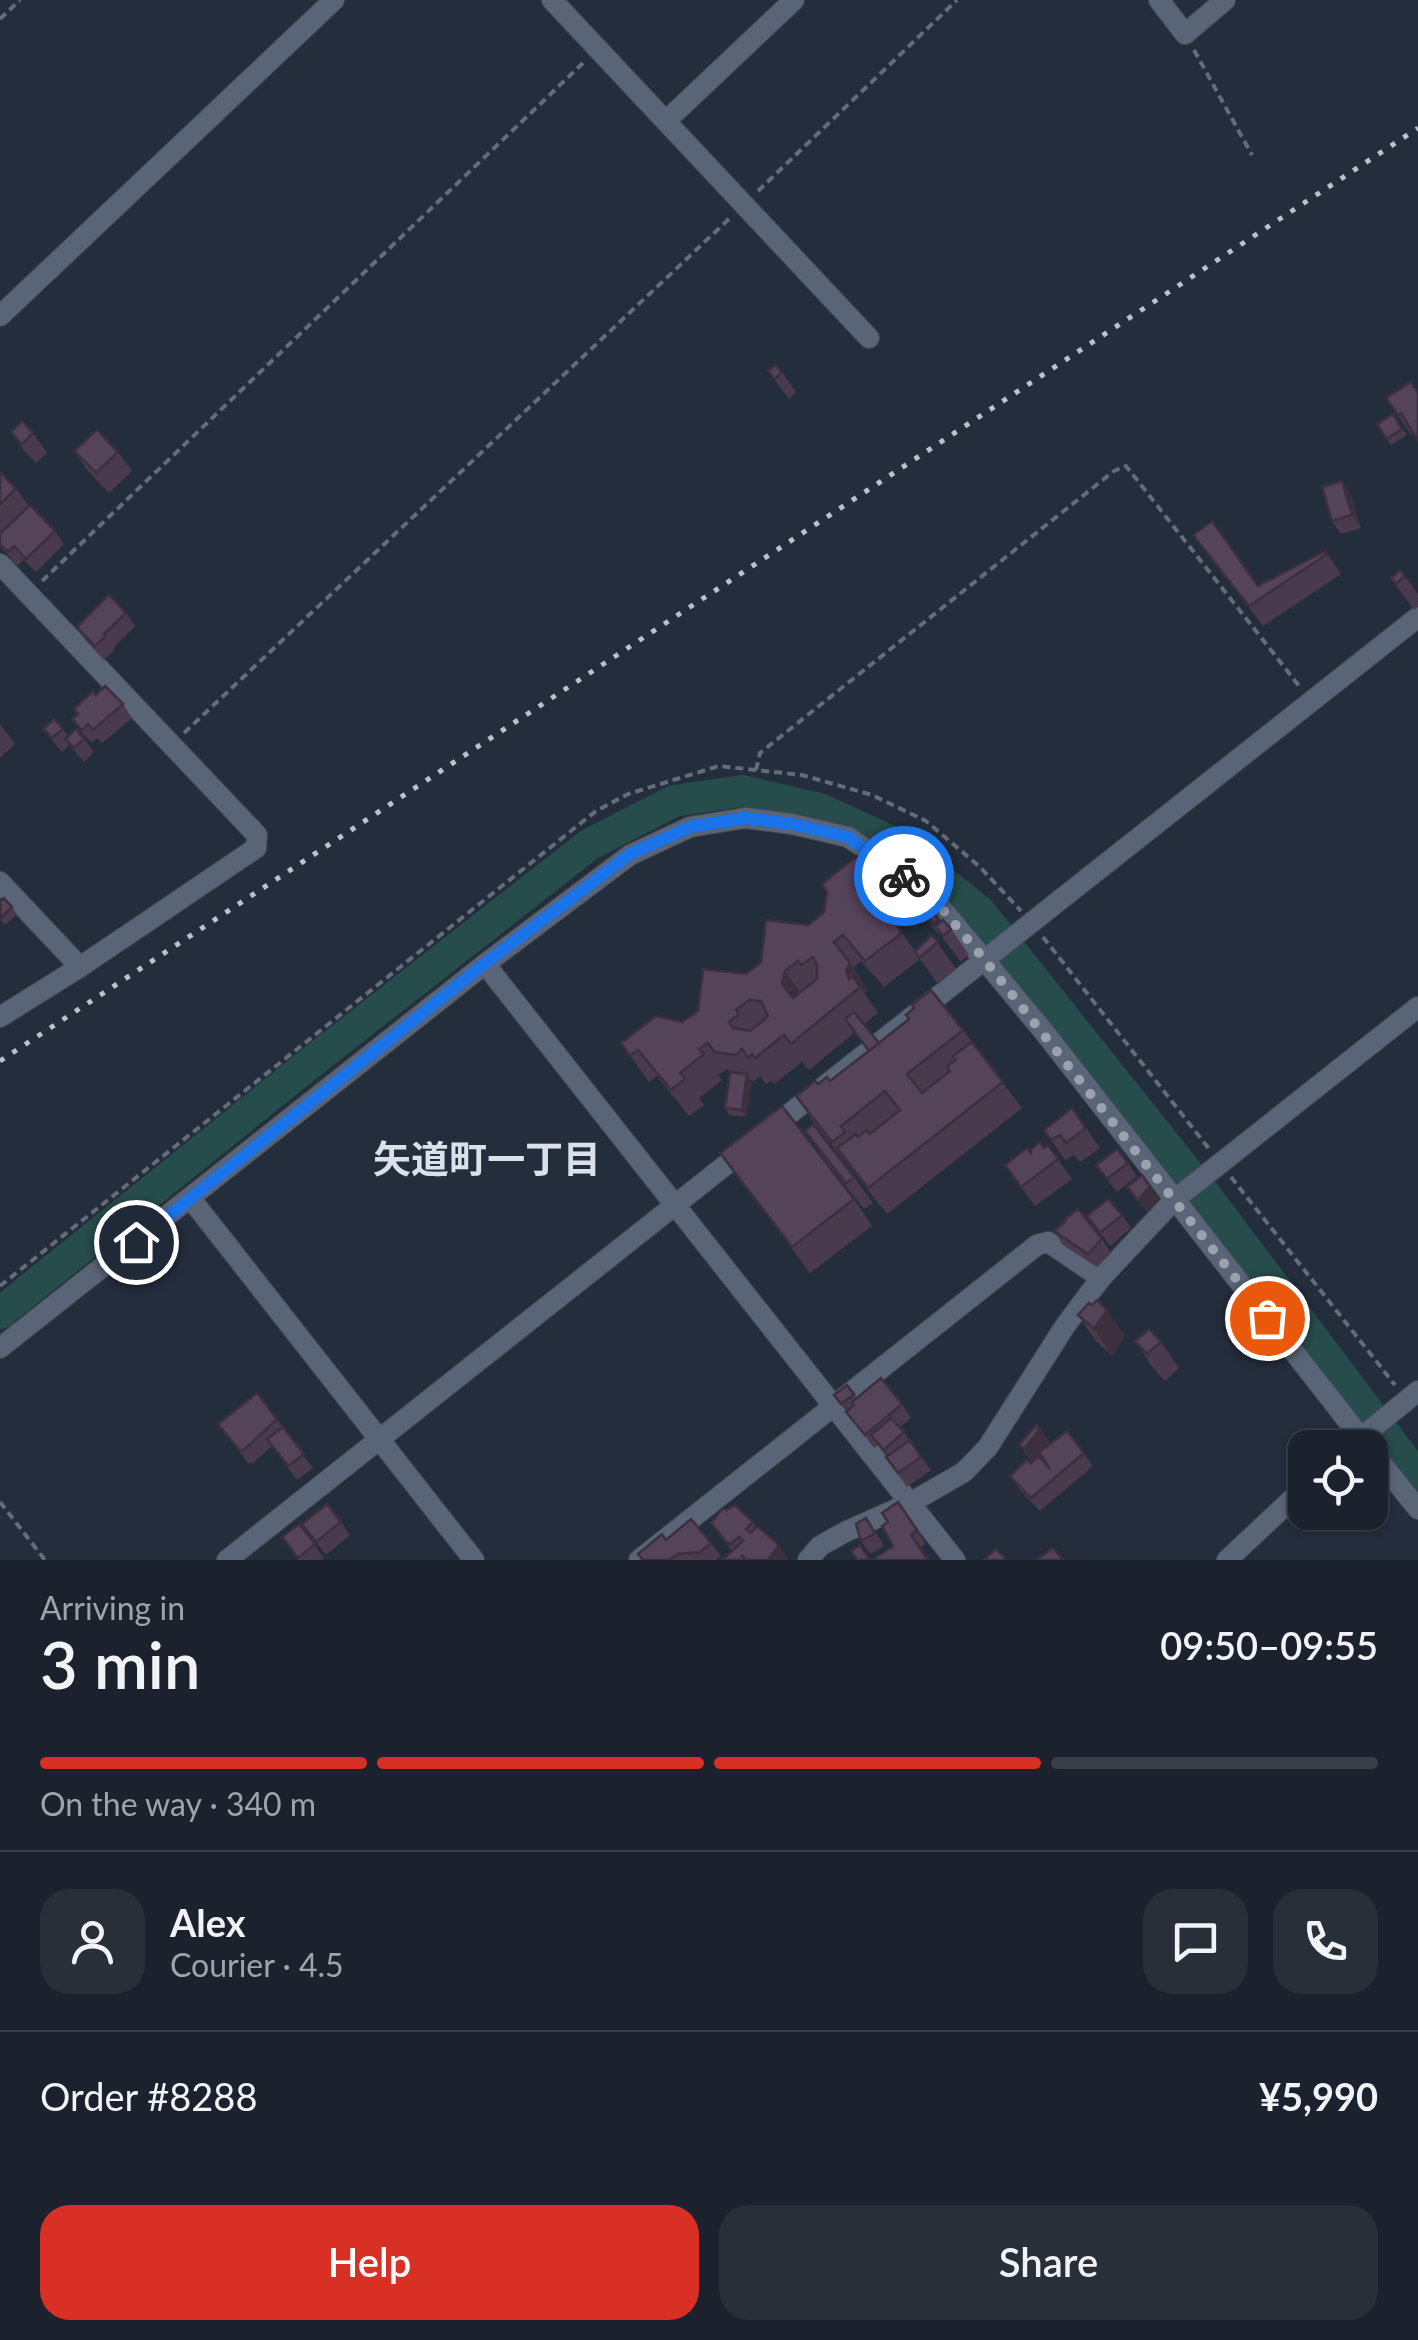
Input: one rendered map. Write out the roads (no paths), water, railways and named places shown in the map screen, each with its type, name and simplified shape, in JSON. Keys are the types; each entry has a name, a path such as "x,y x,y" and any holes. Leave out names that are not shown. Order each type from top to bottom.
{"street":[{"path":"0,316 334,0"},
{"path":"552,0 870,338"},
{"path":"667,120 794,0"},
{"path":"1159,0 1185,34 1225,0"},
{"path":"0,564 257,835 256,848 0,1018"},
{"path":"227,1560 1418,617"},
{"path":"0,1348 484,964 630,854 690,827 745,818 848,837 928,892 988,956 1354,1430"},
{"path":"0,882 80,967"},
{"path":"484,964 955,1560"},
{"path":"808,1560 820,1546 844,1532 910,1503 964,1472 988,1448 1065,1326 1101,1278 1177,1197 1418,1007"},
{"path":"190,1199 474,1560"},
{"path":"639,1560 1037,1245 1048,1242 1101,1278"},
{"path":"1376,1430 1410,1397"},
{"path":"1388,1472 1418,1509"},
{"path":"1228,1560 1288,1503"}],"waterway":[{"path":"0,1313 590,844 674,801 742,791 820,809 898,845 980,912 1207,1197 1418,1478"}],"railway":[{"path":"0,1061 1418,128"}],"district":[{"name":"矢道町一丁目","path":"487,1160"}]}
